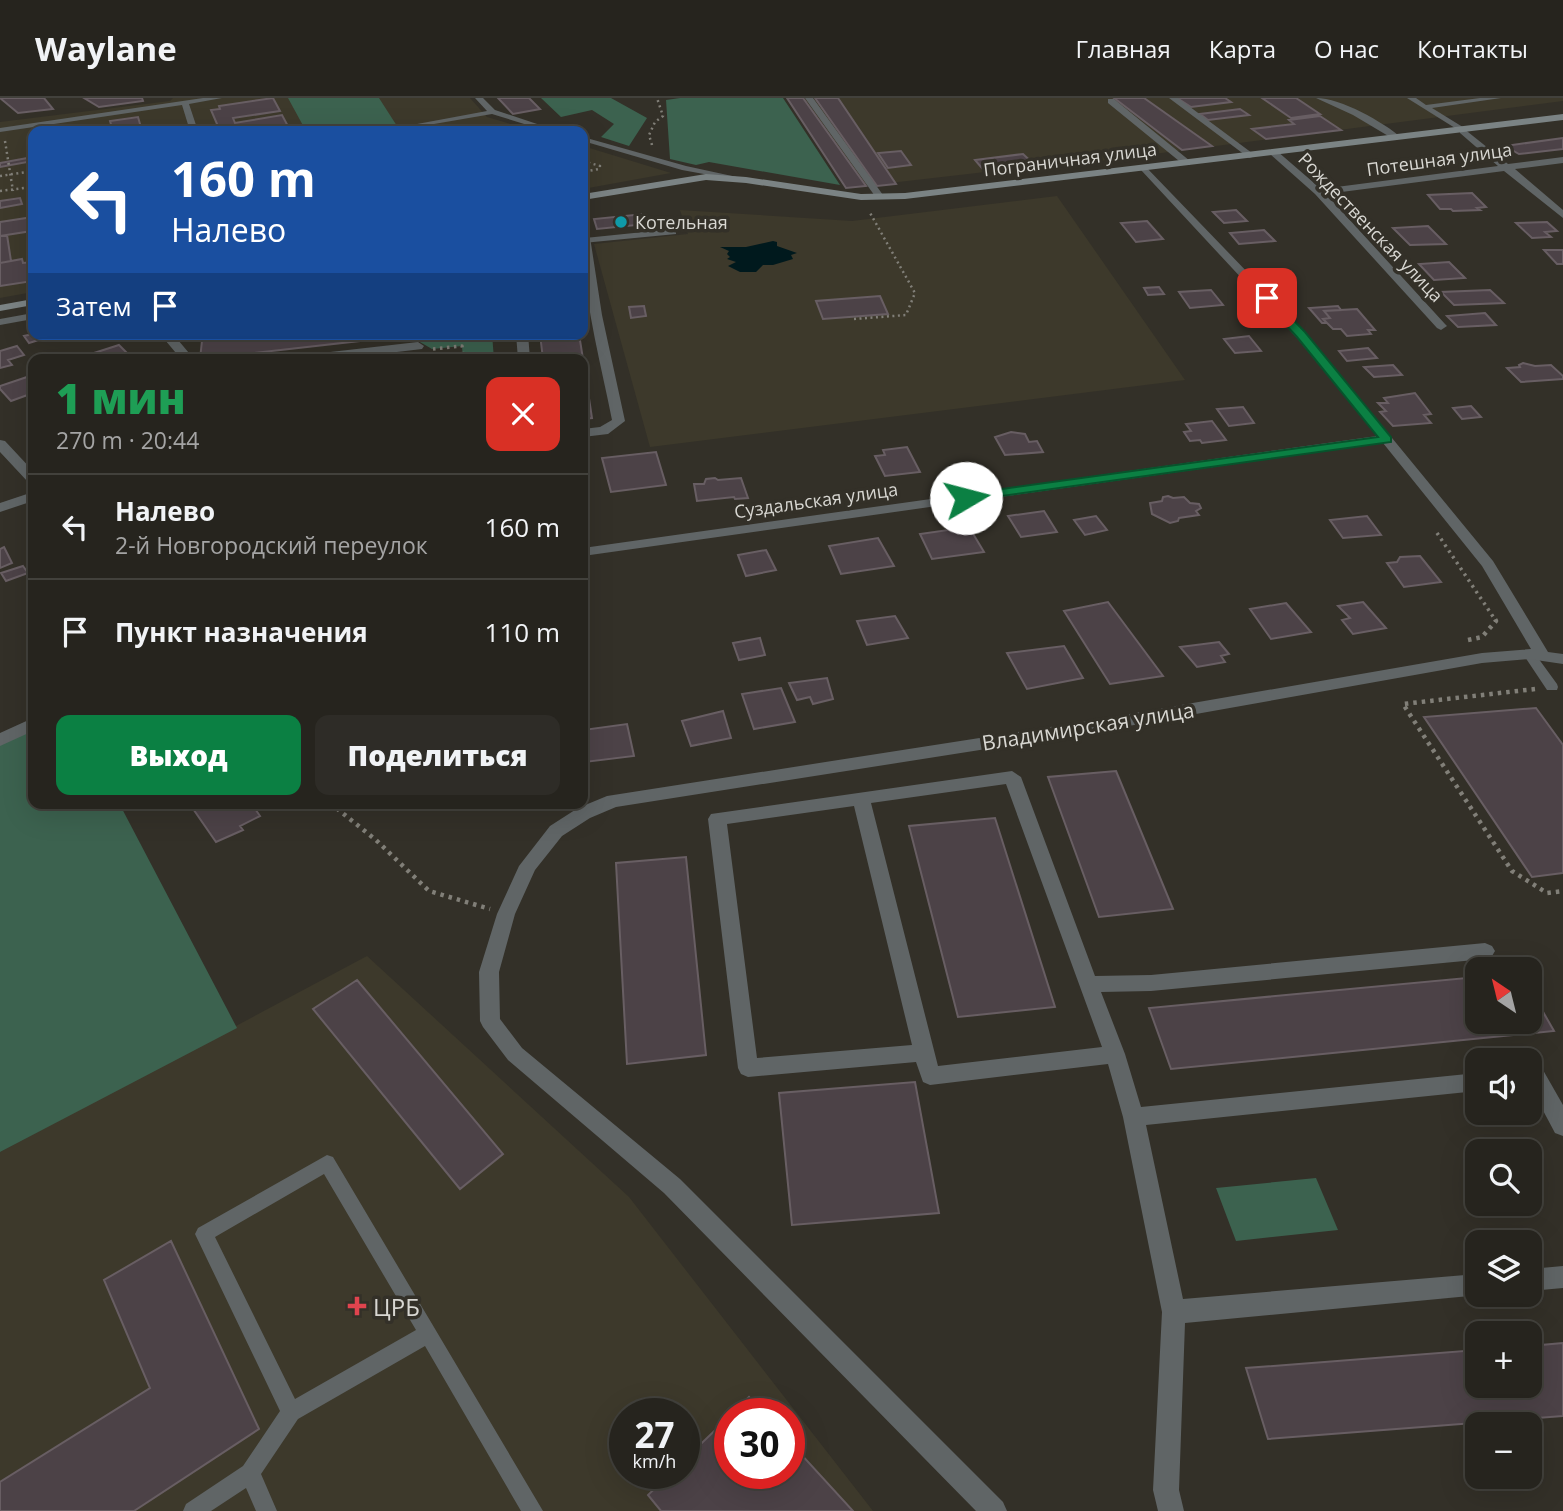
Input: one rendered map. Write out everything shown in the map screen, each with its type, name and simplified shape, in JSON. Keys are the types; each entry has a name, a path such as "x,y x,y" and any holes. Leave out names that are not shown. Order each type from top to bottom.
{"street":[{"name":"Пограничная улица","path":"588,196 687,178 747,180 861,197 880,197 1252,156 1563,117"},
{"path":"1463,131 1563,215"},
{"name":"Рождественская улица","path":"1275,153 1319,192 1441,326"},
{"name":"Потешная улица","path":"1319,192 1563,160"},
{"path":"1144,168 1301,335 1488,564 1551,659"},
{"path":"588,285 619,421 603,431 588,432"},
{"path":"0,308 28,303"},
{"path":"171,340 184,354"},
{"path":"348,354 418,346"},
{"name":"Суздальская улица","path":"588,551 1387,439"},
{"path":"0,444 28,474"},
{"path":"0,508 28,498"},
{"name":"Владимирская улица","path":"994,1511 672,1186 515,1054 490,1021 489,972 506,914 528,866 556,831 584,813 613,801 1089,727 1482,658 1551,659"},
{"path":"0,740 28,726"},
{"path":"924,1053 748,1068 717,819 1012,777 1115,1054 1135,1118 1174,1312 1166,1490 1171,1511"},
{"path":"861,799 930,1076 1115,1054"},
{"path":"1088,984 1151,984 1485,951"},
{"path":"1135,1118 1465,1083"},
{"path":"1542,1087 1563,1126"},
{"path":"1542,1279 1563,1277"},
{"path":"1174,1312 1465,1286"}],"lane":[{"path":"30,126 218,98"},
{"path":"479,98 492,112"},
{"path":"810,98 880,197"},
{"path":"1173,98 1252,156"},
{"path":"1320,98 1356,113 1398,138"},
{"path":"1411,98 1463,131"},
{"path":"1424,107 1497,98"},
{"path":"1111,101 1187,163"},
{"path":"185,104 192,126"},
{"path":"411,126 492,112 538,126"},
{"path":"2,130 28,126"},
{"path":"588,140 747,180"},
{"path":"588,242 673,232"},
{"path":"0,322 28,317"},
{"path":"1551,659 1552,687"},
{"path":"291,1412 204,1234 327,1163 533,1511"},
{"path":"193,1511 250,1473 291,1412 428,1334"},
{"path":"250,1473 267,1511"}],"path":[{"path":"654,159 649,135 655,122 663,116 659,98"},
{"path":"2,130 13,191"},
{"path":"588,162 600,166 599,169 588,171"},
{"path":"0,176 28,172"},
{"path":"0,191 28,188"},
{"path":"854,319 906,315 915,293 861,197"},
{"path":"1432,526 1496,621 1482,637 1468,640"},
{"path":"1552,687 1403,704 1512,871 1546,893 1563,891"},
{"path":"337,809 376,840 429,891 506,914"}],"shaded area":[{"path":"173,98 470,98 487,117 518,126 28,126 28,293 0,298 0,122 170,101"},
{"path":"787,98 1563,98 1563,101 1084,163 1081,161 846,188"},
{"path":"588,148 671,173 588,188"},
{"path":"1057,196 1185,380 650,447 594,244 688,234 680,210 852,221"},
{"name":"ЦРБ","path":"367,956 629,1197 785,1398 714,1398 714,1489 805,1489 805,1423 873,1511 0,1511 0,1152"}],"green space":[{"path":"288,98 379,98 397,126 303,126"},
{"path":"541,98 611,98 647,118 629,146 601,137 614,124 592,110 561,117"},
{"path":"783,98 840,185 709,162 696,165 670,159 666,100"},
{"path":"416,340 492,340 494,354 463,354 462,346 432,349"},
{"path":"28,726 28,809 122,809 237,1028 0,1152 0,740"},
{"path":"1316,1178 1338,1230 1236,1241 1216,1188"}],"water":[{"path":"777,242 777,246 797,253 791,255 793,259 763,265 756,272 740,272 728,266 736,262 727,259 730,257 727,254 729,251 720,247 746,247"}],"building":[{"path":"0,98 44,98 53,109 18,113"},
{"path":"84,98 142,98 143,101 99,107"},
{"path":"273,98 280,111 233,118 235,123 282,115 288,126 218,126 211,110 220,109 219,106"},
{"path":"498,98 529,98 540,109 513,114"},
{"path":"787,98 803,98 866,186 846,188"},
{"path":"815,98 838,98 896,184 877,186"},
{"path":"1114,98 1144,98 1212,146 1182,150"},
{"path":"1177,98 1225,98 1231,102 1191,107"},
{"path":"1262,98 1296,98 1320,114 1291,118"},
{"path":"1240,109 1249,115 1208,120 1200,114"},
{"path":"1320,116 1341,130 1266,139 1252,129 1294,124 1289,120"},
{"path":"138,117 141,126 112,126 110,121"},
{"path":"1563,138 1563,149 1519,154 1505,146"},
{"path":"901,151 911,165 888,168 878,153"},
{"path":"1023,154 1036,166 986,173 975,160"},
{"path":"28,158 28,162 0,167 0,163"},
{"path":"1472,193 1486,207 1477,208 1480,210 1440,209 1428,195"},
{"path":"20,198 22,204 0,208 0,201"},
{"path":"1236,210 1247,221 1224,223 1213,212"},
{"name":"Котельная","path":"644,214 647,224 597,229 594,219"},
{"path":"28,218 28,232 0,236 0,222"},
{"path":"1147,221 1163,239 1136,242 1121,223"},
{"path":"1547,222 1557,231 1545,232 1551,237 1532,238 1516,223"},
{"path":"1428,226 1446,244 1410,245 1393,228"},
{"path":"1264,230 1275,241 1239,244 1230,233"},
{"path":"7,235 11,261 0,263 0,236"},
{"path":"1544,250 1563,250 1563,264 1557,264"},
{"path":"22,259 23,263 28,262 28,282 0,286 0,263"},
{"path":"1449,262 1465,278 1434,280 1419,264"},
{"path":"1159,287 1164,294 1148,295 1144,288"},
{"path":"1211,290 1223,305 1190,308 1179,292"},
{"path":"1490,290 1504,303 1454,305 1441,292"},
{"path":"880,296 888,314 823,319 816,301"},
{"path":"644,306 646,316 631,318 629,307"},
{"path":"1338,306 1341,310 1324,311 1330,318 1323,319 1327,323 1322,323 1309,308"},
{"path":"1357,309 1375,330 1368,330 1371,334 1347,336 1341,329 1333,329 1323,319 1330,318 1324,311"},
{"path":"1485,313 1496,325 1458,327 1447,316"},
{"path":"1249,336 1261,351 1235,353 1224,339"},
{"path":"368,340 244,354 201,354 202,341"},
{"path":"541,340 580,340 582,354 542,354"},
{"path":"119,345 128,354 95,354"},
{"path":"17,346 24,355 8,360 12,365 0,368 0,351"},
{"path":"1368,348 1377,358 1347,361 1339,351"},
{"path":"1523,363 1535,366 1551,365 1563,379 1521,382 1507,368 1520,367"},
{"path":"1393,365 1402,375 1374,377 1364,367"},
{"path":"28,377 28,395 11,401 0,386"},
{"path":"588,392 592,418 588,418"},
{"path":"1415,393 1431,414 1424,415 1431,423 1393,426 1380,412 1386,411 1378,403 1388,403 1384,398"},
{"path":"1471,406 1481,417 1462,419 1453,408"},
{"path":"1243,407 1254,423 1229,426 1217,409"},
{"path":"1212,421 1226,440 1202,443 1200,440 1190,441 1184,432 1191,431 1186,424"},
{"path":"1011,432 1025,434 1029,442 1037,441 1043,452 1005,455 995,437"},
{"path":"907,447 920,472 885,476 875,456 885,455 883,450"},
{"path":"656,452 666,485 611,492 602,458"},
{"path":"741,478 748,498 697,501 694,484 704,484 706,479"},
{"path":"1163,497 1184,497 1190,503 1199,504 1201,508 1196,511 1199,515 1179,518 1178,521 1170,523 1152,514 1150,503 1162,501"},
{"path":"1044,511 1057,532 1021,537 1008,516"},
{"path":"1096,516 1107,530 1085,535 1074,520"},
{"path":"1367,516 1381,535 1343,538 1330,520"},
{"path":"969,527 984,552 932,559 920,534"},
{"path":"878,538 894,566 841,574 829,546"},
{"path":"4,547 12,563 0,568 0,549"},
{"path":"766,550 776,570 746,576 738,555"},
{"path":"1420,556 1441,582 1404,587 1387,563 1397,562 1400,557"},
{"path":"23,566 28,573 6,581 1,573"},
{"path":"1108,602 1163,676 1110,684 1064,611"},
{"path":"1363,602 1386,628 1353,634 1342,620 1350,618 1338,606"},
{"path":"1286,603 1311,632 1271,639 1250,609"},
{"path":"895,616 908,638 867,645 857,621"},
{"path":"760,638 765,655 739,660 733,643"},
{"path":"1219,642 1229,654 1221,656 1225,662 1197,667 1180,647"},
{"path":"1064,646 1083,678 1027,689 1007,653"},
{"path":"827,678 833,699 813,704 810,697 797,700 789,683"},
{"path":"781,688 795,722 754,729 742,694"},
{"path":"1536,708 1563,745 1563,873 1532,877 1424,717"},
{"path":"723,711 731,738 691,746 682,721"},
{"path":"627,724 634,756 588,762 588,729"},
{"path":"1116,771 1173,909 1099,917 1048,777"},
{"path":"193,809 255,809 260,816 240,826 243,830 216,842"},
{"path":"995,818 1055,1007 958,1017 909,826"},
{"path":"686,857 706,1055 627,1064 616,863"},
{"path":"1465,978 1465,1034 1524,1034 1171,1069 1149,1008"},
{"path":"357,980 503,1154 460,1189 313,1009"},
{"path":"1542,1010 1554,1031 1542,1032"},
{"path":"915,1082 939,1213 792,1225 779,1093"},
{"path":"171,1241 259,1429 134,1511 0,1511 0,1482 150,1388 104,1280"},
{"path":"1563,1343 1563,1416 1542,1418 1542,1412 1465,1412 1465,1424 1268,1439 1246,1368 1465,1351 1465,1398 1542,1398 1542,1345"},
{"path":"714,1431 714,1489 805,1489 805,1458 853,1511 661,1511 648,1495 654,1489 700,1489 700,1445"}],"place":[{"name":"Котельная","path":"621,222"},
{"name":"ЦРБ","path":"357,1306"}],"route":[{"path":"966,498 1387,439 1267,298"}]}
